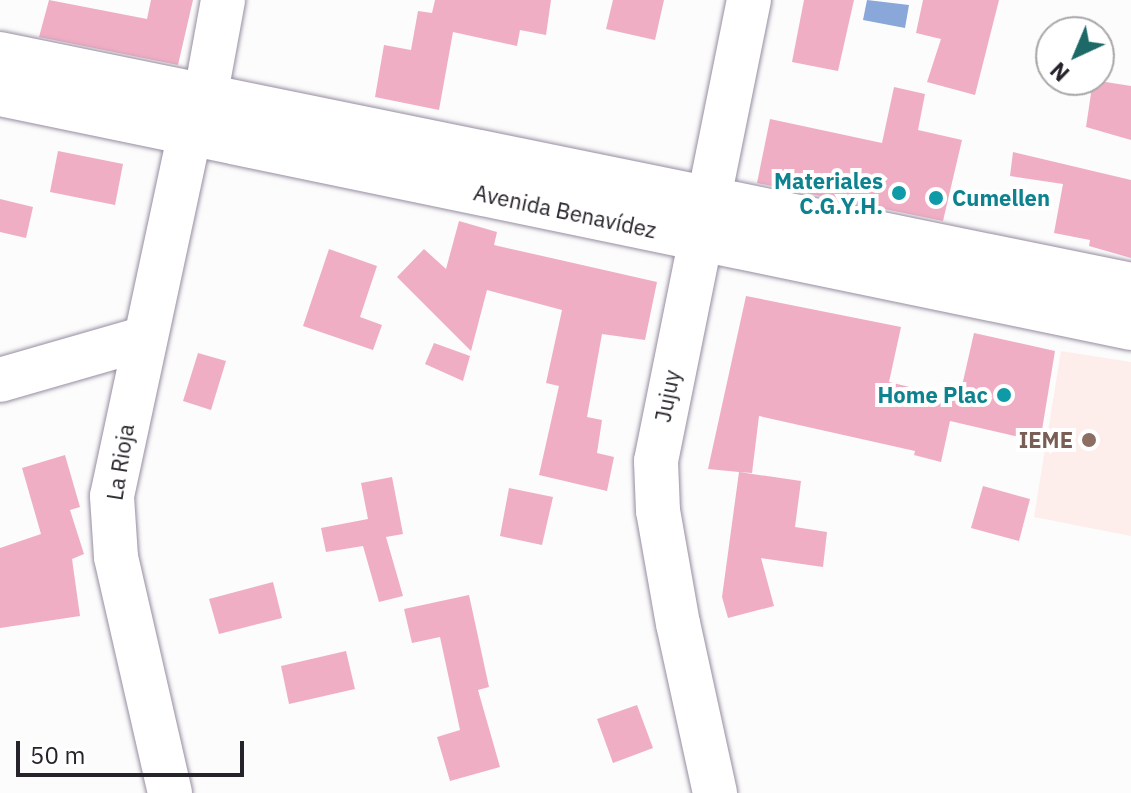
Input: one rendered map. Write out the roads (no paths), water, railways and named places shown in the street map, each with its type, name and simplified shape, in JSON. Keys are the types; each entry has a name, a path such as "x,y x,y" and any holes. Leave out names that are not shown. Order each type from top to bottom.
{"main road":[{"name":"La Rioja","path":"170,793 112,524 112,496 142,339 223,0"},
{"name":"Jujuy","path":"715,793 666,553 656,461 749,0"},
{"name":"Avenida Benavídez","path":"0,54 198,112 701,240 1131,328"},
{"name":"Avenida Benavídez","path":"0,94 198,112 711,197 1131,285"},
{"path":"0,380 142,339"}],"water":[{"path":"867,0 909,5 905,28 863,20"}],"place":[{"name":"Materiales C.G.Y.H.","path":"899,193"},
{"name":"Cumellen","path":"936,198"},
{"name":"Home Plac","path":"1004,395"},
{"name":"IEME","path":"1089,440"}]}
